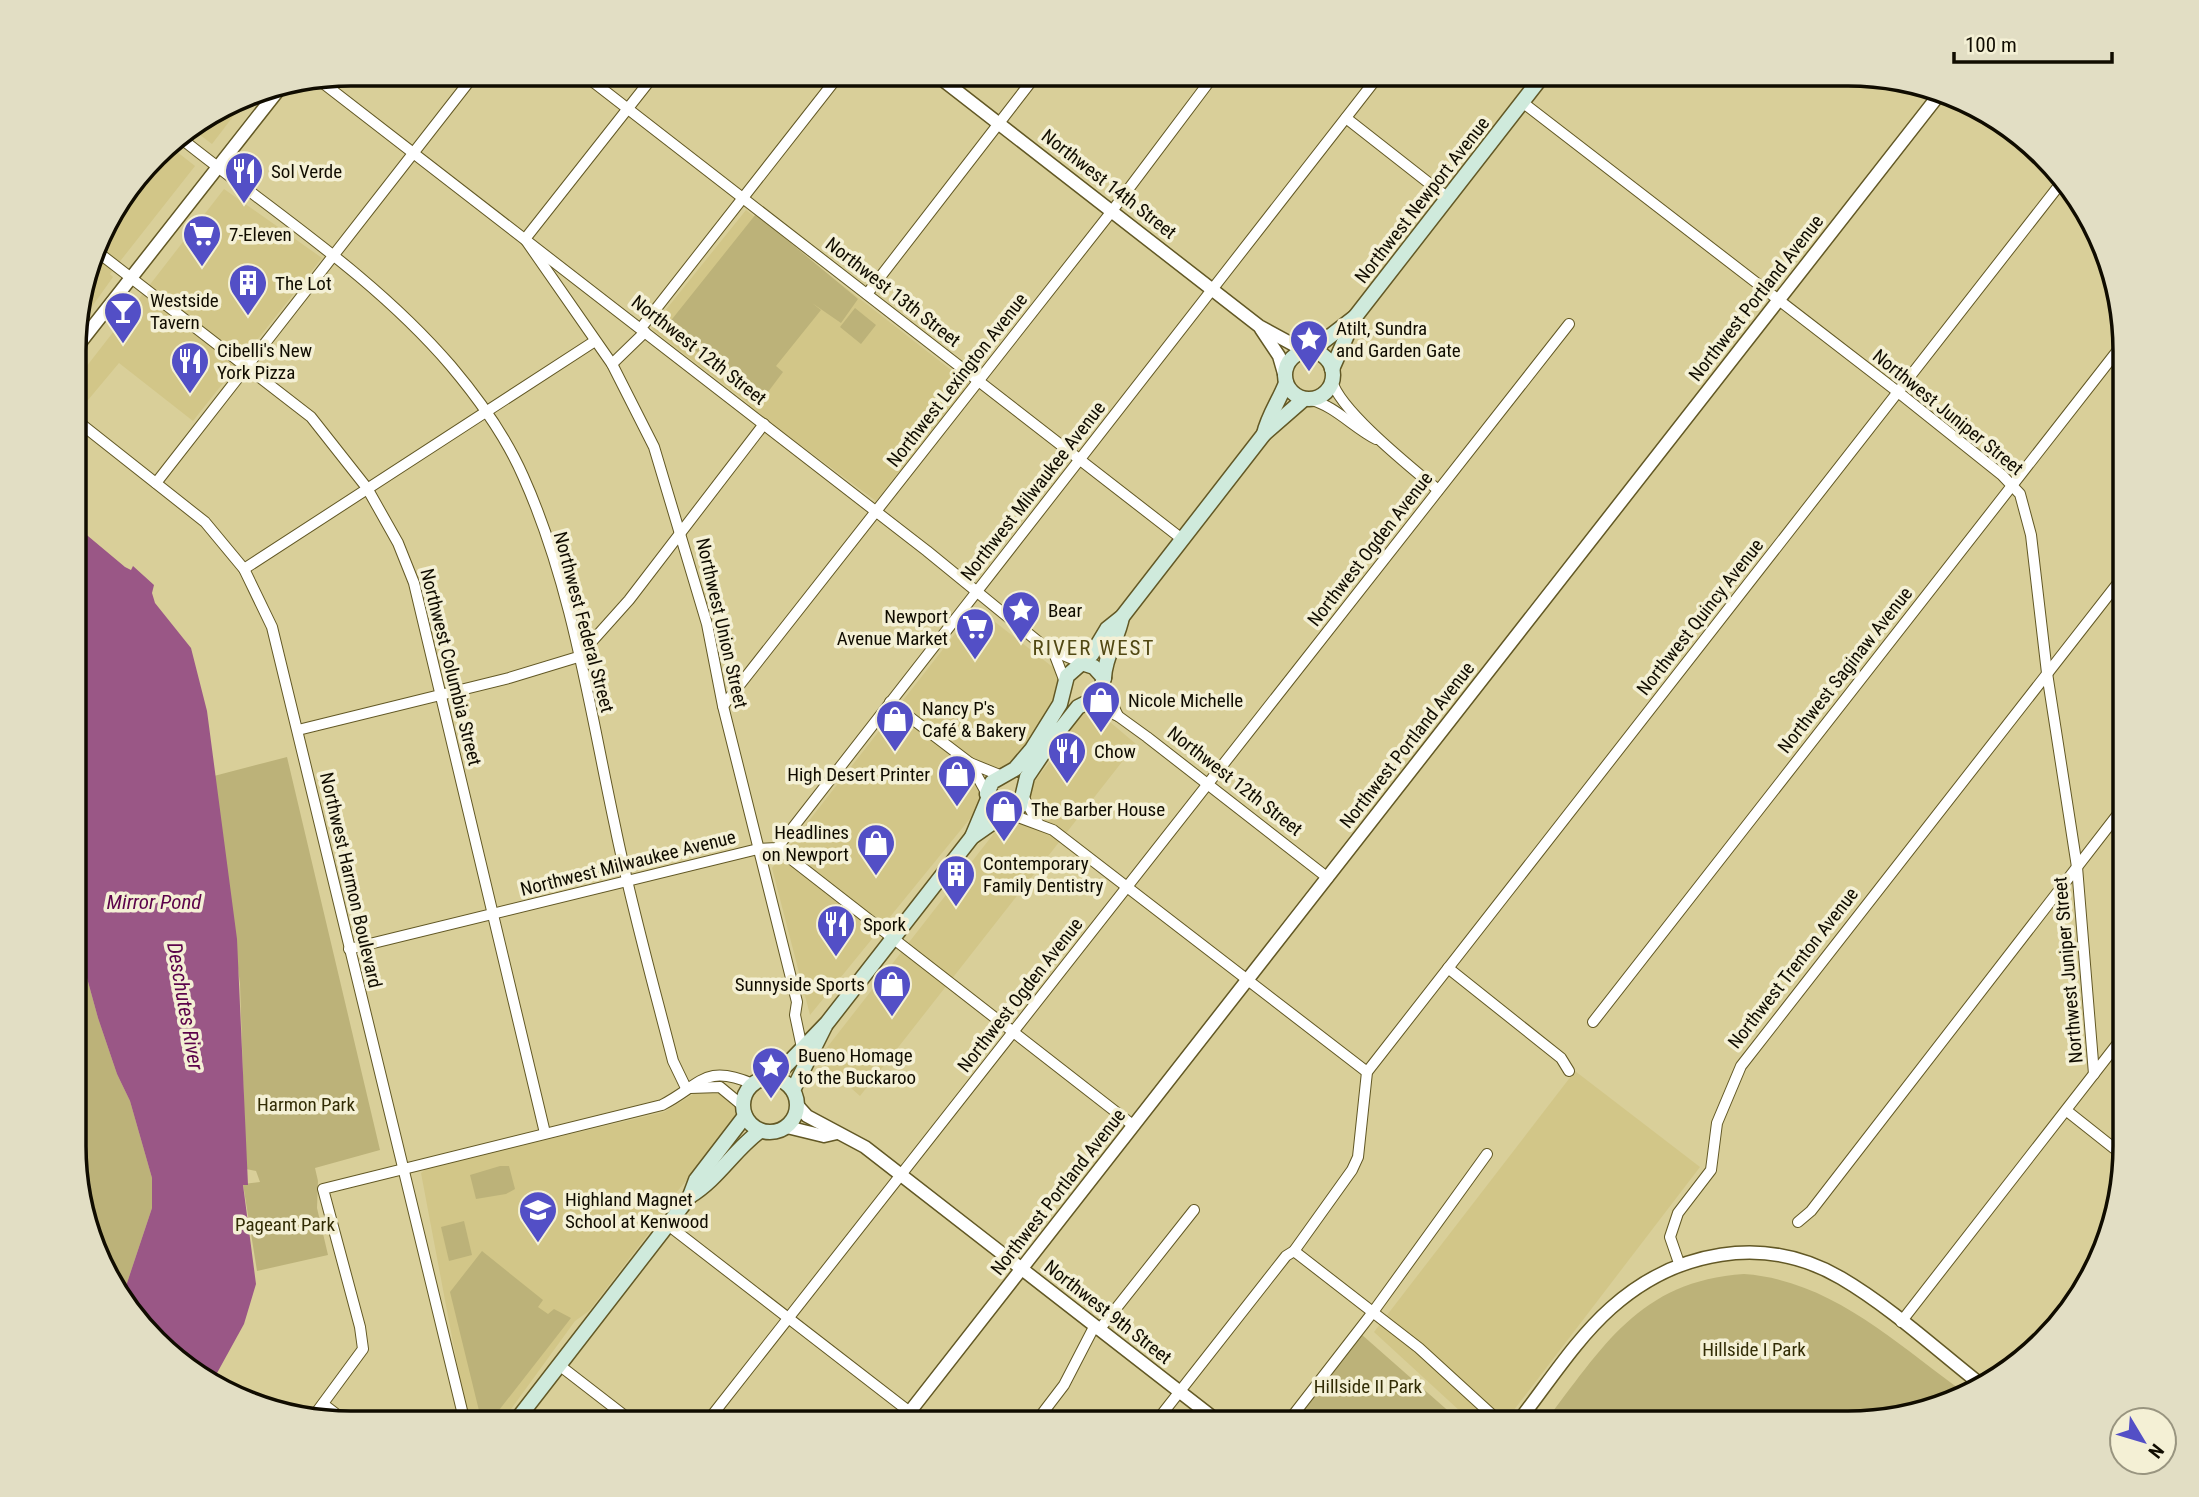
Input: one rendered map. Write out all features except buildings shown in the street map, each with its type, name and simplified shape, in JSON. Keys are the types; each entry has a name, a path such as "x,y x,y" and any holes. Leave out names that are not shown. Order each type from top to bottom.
{"main road":[{"name":"Northwest Newport Avenue","path":"1308,351 1355,317 1535,86"},
{"name":"Northwest Newport Avenue","path":"1332,375 1355,317"},
{"path":"972,838 992,782 1005,775 1044,733 1072,670 1083,663 1107,629 1122,617 1264,434 1307,399 1324,394 1332,375 1325,357 1308,351 1289,362 1279,404 1268,419 1264,434"},
{"path":"1285,380 1296,396 1307,399"},
{"path":"522,1411 690,1196 696,1180 744,1111 745,1094 753,1084 774,1078 827,1023 972,838 1020,806 1052,740 1085,703 1098,697 1104,682 1108,654 1119,633 1122,617"},
{"path":"1083,663 1094,667 1104,682"},
{"path":"988,797 994,810 1007,814"},
{"path":"793,1090 827,1023"},
{"path":"690,1196 705,1187 744,1143 760,1131 779,1132 796,1116 798,1106 793,1090 783,1081 774,1078"},
{"path":"744,1111 760,1131"}],"street":[{"path":"156,483 465,86"},
{"name":"Northwest 13th Street","path":"598,86 1182,539"},
{"path":"525,239 646,86"},
{"path":"612,364 643,330 831,86"},
{"name":"Northwest 14th Street","path":"950,86 1259,326 1308,351"},
{"path":"867,294 1028,86"},
{"name":"Northwest Lexington Avenue","path":"723,706 1112,211 1206,86"},
{"name":"Northwest Milwaukee Avenue","path":"349,949 758,849 777,848 1371,86"},
{"name":"Northwest 12th Street","path":"327,87 764,424 1054,653 1083,663"},
{"path":"86,335 272,98"},
{"name":"Northwest Portland Avenue","path":"911,1411 1935,101"},
{"name":"Northwest Juniper Street","path":"1522,102 1898,392 2012,485 2026,509 2047,673 2077,867 2094,1074"},
{"path":"1346,118 1448,198"},
{"name":"Northwest Federal Street","path":"187,143 333,256 407,319 451,366 485,412 523,475 557,571 627,883 673,1061 687,1088"},
{"name":"Northwest Quincy Avenue","path":"1367,1072 2057,188"},
{"name":"Northwest Union Street","path":"525,239 612,364 654,447 682,532 707,624 723,706 797,1002 795,1015 802,1048"},
{"name":"Northwest Columbia Street","path":"104,256 245,368 312,417 367,488 398,543 414,583 545,1133"},
{"name":"Northwest Ogden Avenue","path":"716,1411 1569,324"},
{"name":"Northwest 14th Street","path":"1259,326 1279,356 1285,380"},
{"path":"244,569 595,341"},
{"name":"Northwest Saginaw Avenue","path":"1593,1022 2113,356"},
{"path":"1332,375 1344,404 1380,441 1438,490"},
{"path":"1307,399 1321,402 1356,429 1380,441"},
{"path":"298,730 509,678 578,657 629,600 764,424"},
{"name":"Northwest Harmon Boulevard","path":"86,428 205,522 244,569 272,627 462,1411"},
{"name":"Northwest Trenton Avenue","path":"1679,1264 1670,1237 1678,1213 1711,1170 1717,1123 1741,1066 2113,589"},
{"path":"1054,653 1064,687"},
{"name":"Northwest 12th Street","path":"1104,682 1118,716"},
{"path":"890,702 970,763 1005,775"},
{"name":"Northwest 12th Street","path":"1085,703 1118,716 1328,878"},
{"path":"970,763 988,797"},
{"path":"1024,793 1038,823"},
{"path":"1007,814 1054,830 1367,1072 1358,1157 1352,1170 1294,1251 1286,1256 1165,1411"},
{"path":"1798,1222 1819,1200 2113,820"},
{"path":"777,848 1134,1126"},
{"path":"1448,968 1561,1058 1569,1071"},
{"path":"1901,1322 2113,1049"},
{"path":"319,1409 363,1349 360,1326 323,1189 403,1167 662,1105 703,1077 727,1074 753,1084"},
{"path":"687,1088 720,1087 744,1111"},
{"name":"Northwest 9th Street","path":"798,1106 807,1116 827,1124 836,1133 865,1147 1205,1411"},
{"path":"2067,1111 2113,1147"},
{"name":"Northwest 9th Street","path":"787,1127 824,1136 836,1133"},
{"path":"1296,1411 1373,1312 1487,1154"},
{"path":"1044,1411 1064,1385 1097,1328 1194,1210"},
{"path":"668,1225 789,1319 898,1411"},
{"path":"1294,1251 1419,1348 1488,1411"},
{"path":"1527,1411 1609,1310 1653,1276 1679,1264 1724,1253 1782,1256 1839,1277 1974,1379"},
{"path":"559,1365 618,1411"},
{"path":"323,1404 332,1411"}],"shaded area":[{"path":"237,112 212,144 199,134"},
{"path":"177,152 195,166 110,274 113,277 89,311 100,266 121,218 141,189"},
{"path":"224,189 322,258 193,421 119,363 86,402 86,367"},
{"path":"746,210 969,384 876,501 787,435 781,435 749,410 749,404 653,330 652,327"},
{"path":"976,607 1059,672 1053,709 986,799 810,1015 772,868"},
{"path":"1091,706 1136,744 860,1096 818,1059 1052,759 1077,713"},
{"path":"1575,1071 1700,1167 1513,1411 1460,1411 1374,1332"},
{"name":"Highland Magnet School at Kenwood","path":"700,1090 719,1090 737,1105 738,1119 670,1200 669,1207 589,1311 575,1321 510,1411 467,1411 421,1173 427,1168 664,1112"}],"green space":[{"path":"756,214 858,299 841,323 812,303 821,310 776,366 783,372 762,400 665,328"},
{"path":"855,308 876,325 861,344 840,327"},
{"name":"Harmon Park","path":"287,757 380,1150 315,1168 318,1181 317,1208 328,1255 257,1271 243,1184 260,1182 256,1171 246,1169 240,984 214,776"},
{"path":"86,945 87,978 98,1018 117,1074 130,1101 152,1178 152,1208 126,1287 106,1248 88,1181"},
{"path":"509,1166 515,1189 506,1194 476,1199 470,1175"},
{"path":"464,1221 472,1255 449,1261 441,1227"},
{"path":"482,1251 543,1300 538,1307 548,1314 554,1309 571,1318 498,1411 479,1411 450,1292"},
{"name":"Hillside I Park","path":"1744,1274 1776,1279 1806,1288 1862,1317 1958,1387 1917,1402 1865,1411 1553,1411 1585,1369 1627,1323 1650,1304 1677,1290 1708,1279"},
{"name":"Hillside II Park","path":"1361,1334 1448,1411 1300,1411"}],"water":[{"name":"Mirror Pond","path":"86,534 125,567 131,570 133,566 154,585 152,593 155,603 191,648 207,711 237,939 248,1185 243,1185 256,1284 244,1324 216,1375 163,1334 126,1287 152,1208 152,1178 130,1101 117,1074 87,978"}],"place":[{"name":"Sol Verde","path":"244,205"},
{"name":"7-Eleven","path":"202,268"},
{"name":"The Lot","path":"248,317"},
{"name":"Westside Tavern","path":"123,345"},
{"name":"Atilt, Sundra and Garden Gate","path":"1309,373"},
{"name":"Cibelli's New York Pizza","path":"190,395"},
{"name":"Bear","path":"1021,644"},
{"name":"Newport Avenue Market","path":"975,661"},
{"name":"Nicole Michelle","path":"1101,734"},
{"name":"Nancy P's Café & Bakery","path":"895,753"},
{"name":"Chow","path":"1067,785"},
{"name":"High Desert Printer","path":"957,808"},
{"name":"The Barber House","path":"1004,843"},
{"name":"Headlines on Newport","path":"876,877"},
{"name":"Contemporary Family Dentistry","path":"956,908"},
{"name":"Spork","path":"836,958"},
{"name":"Sunnyside Sports","path":"892,1018"},
{"name":"Bueno Homage to the Buckaroo","path":"771,1100"},
{"name":"Highland Magnet School at Kenwood","path":"538,1244"}],"district":[{"name":"RIVER WEST","path":"1094,648"}],"water label":[{"name":"Deschutes River","path":"185,1006"}],"park label":[{"name":"Pageant Park","path":"285,1224"}]}
